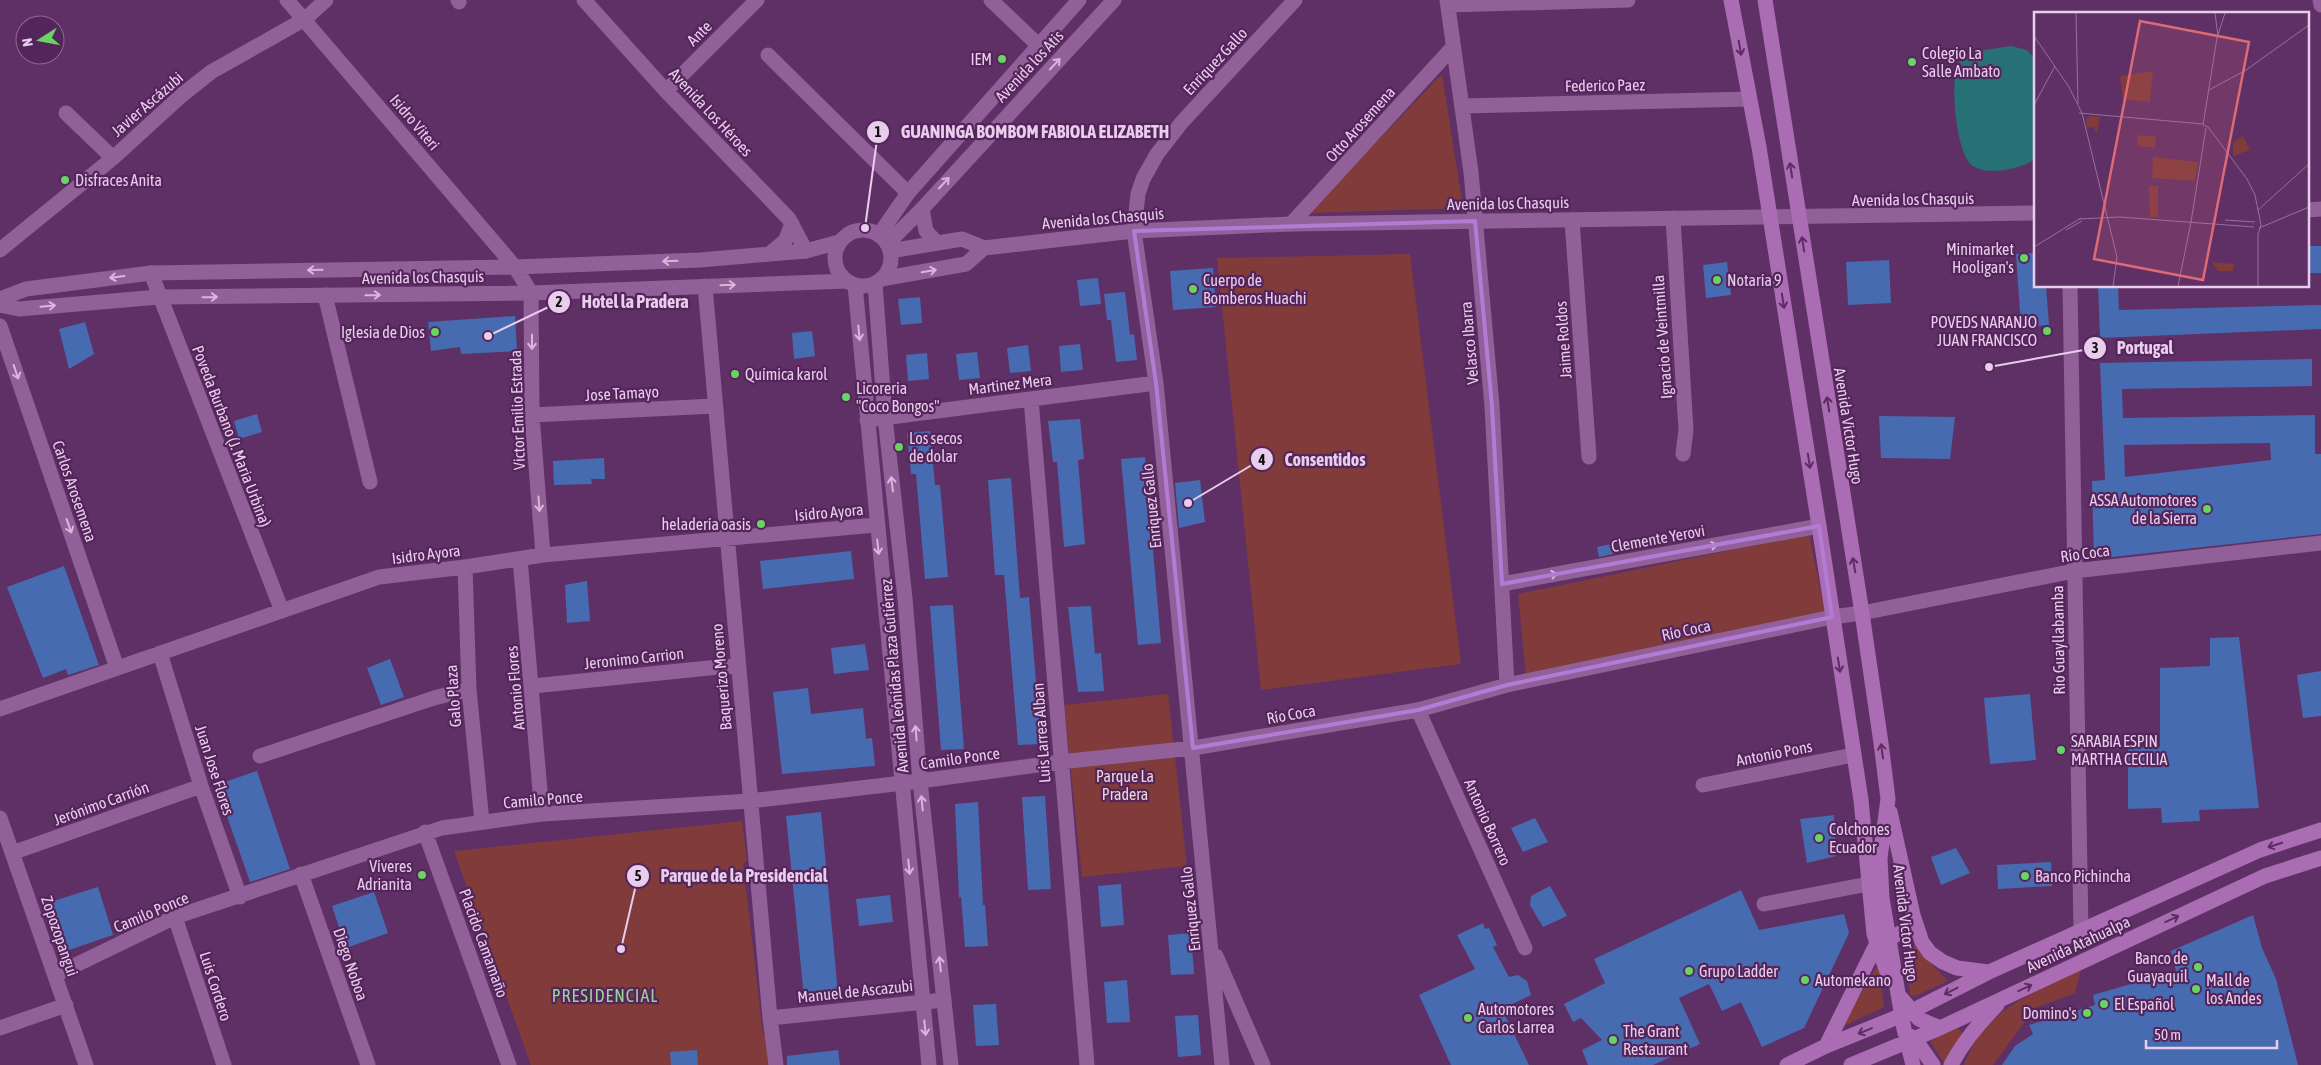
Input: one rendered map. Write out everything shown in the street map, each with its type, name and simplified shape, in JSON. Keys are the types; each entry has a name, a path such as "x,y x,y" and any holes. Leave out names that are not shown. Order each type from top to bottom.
{"main road":[{"name":"Avenida Victor Hugo","path":"1731,0 1770,218 1861,800 1875,940 1894,988 1910,1012"},
{"name":"Avenida Victor Hugo","path":"1765,0 1862,613 1888,803 1880,858 1882,898 1904,1029 1913,1065"},
{"name":"Avenida Victor Hugo","path":"1861,800 1880,858"},
{"path":"1888,803 1913,915 1922,942 1930,952 1943,962 1957,968 1989,972"},
{"name":"Avenida Atahualpa","path":"1787,1065 1826,1046 1910,1012 1989,972 2260,850 2321,830"},
{"name":"Avenida Atahualpa","path":"1851,1065 1940,1028 2265,876 2321,858"},
{"path":"1826,1046 1875,940 1902,933 1909,925 1913,915"},
{"path":"1951,1065 1960,1047 2004,998"},
{"path":"1910,1012 1919,1020 1940,1028"},
{"path":"1887,1022 1914,1039 1933,1065"}],"street":[{"name":"Isidro Viteri","path":"287,0 515,267"},
{"name":"Javier Ascázubi","path":"0,250 113,158 182,95 211,72 305,19 326,0"},
{"name":"Avenida Los Héroes","path":"584,0 666,91 792,224 806,251"},
{"name":"Ante","path":"666,91 757,0"},
{"path":"991,0 1038,45"},
{"name":"Avenida los Atis","path":"885,243 908,193 1079,0"},
{"name":"Avenida los Atis","path":"885,243 922,209 1114,0"},
{"name":"Enriquez Gallo","path":"1222,1065 1193,748 1156,383 1134,230 1143,179 1157,154 1182,122 1295,0"},
{"path":"1447,2 1628,0"},
{"path":"2320,0 2321,5"},
{"name":"Velasco Ibarra","path":"1447,2 1462,106 1475,221 1492,406 1507,686"},
{"name":"Otto Arosemena","path":"1292,224 1453,47"},
{"path":"768,55 908,193"},
{"name":"Federico Paez","path":"1462,106 1749,99"},
{"path":"66,113 113,158"},
{"path":"922,209 926,231 937,243"},
{"path":"2308,210 2321,209"},
{"name":"Avenida los Chasquis","path":"885,243 937,243 962,239 984,248 1134,230 1292,224 1672,218 1799,218 2034,213"},
{"name":"Ignacio de Veintmilla","path":"1672,218 1686,430 1683,454"},
{"name":"Jaime Roldos","path":"1572,220 1589,457"},
{"path":"770,254 785,241 792,224"},
{"path":"878,281 889,267 885,243 869,230 858,230 847,234 839,242 835,252 835,263 839,274 851,283 865,286 878,281 966,264 984,248"},
{"name":"Avenida los Chasquis","path":"0,299 26,288 151,273 515,267 700,260 806,251 839,242"},
{"path":"515,267 532,293"},
{"name":"Poveda Burbano (J. Maria Urbina)","path":"151,273 282,610"},
{"name":"Avenida Leónidas Plaza Gutiérrez","path":"878,281 885,417 905,598 920,782 951,1065"},
{"name":"Avenida los Chasquis","path":"0,305 20,309 159,297 532,293 704,286 851,283"},
{"name":"Avenida Leónidas Plaza Gutiérrez","path":"851,283 867,420 897,723 900,783 928,1065"},
{"name":"Baquerizo Moreno","path":"704,286 770,1018 776,1065"},
{"name":"Rio Guayllabamba","path":"2070,288 2081,932"},
{"name":"Victor Emilio Estrada","path":"532,293 532,415 543,555"},
{"path":"325,296 370,482"},
{"name":"Carlos Arosemena","path":"0,326 118,668"},
{"name":"Martinez Mera","path":"867,420 1156,383"},
{"name":"Luis Larrea Alban","path":"1030,399 1087,1065"},
{"name":"Jose Tamayo","path":"532,415 714,406"},
{"name":"Isidro Ayora","path":"0,709 379,577 465,568 543,555 876,525"},
{"name":"Clemente Yerovi","path":"1502,584 1819,526"},
{"name":"Río Coca","path":"1060,762 1193,748 1418,710 1507,686 1832,617 1862,613 2074,570 2321,543"},
{"name":"Antonio Flores","path":"520,558 533,686 542,814"},
{"name":"Galo Plaza","path":"465,568 469,689 482,822"},
{"name":"Juan Jose Flores","path":"160,653 201,786 240,897"},
{"name":"Jeronimo Carrion","path":"533,686 738,665"},
{"path":"260,756 434,698 469,689"},
{"name":"Antonio Borrero","path":"1418,710 1525,948"},
{"name":"Antonio Pons","path":"1703,785 1853,755"},
{"name":"Camilo Ponce","path":"55,975 175,917 240,897 425,832 542,814 750,800 920,782 1060,762"},
{"name":"Jerónimo Carrión","path":"12,854 201,786"},
{"name":"Zopozopangui","path":"0,818 86,1065"},
{"name":"Placido Camamaño","path":"425,832 509,1065"},
{"name":"Diego Noboa","path":"301,874 368,1065"},
{"path":"1764,904 1868,884"},
{"name":"Luis Cordero","path":"175,917 224,1065"},
{"path":"1211,943 1263,1065"},
{"name":"Manuel de Ascazubi","path":"770,1018 944,1000"},
{"path":"0,1028 66,1005"}],"highlighted area":[{"path":"1475,221 1492,406 1502,584 1819,526 1832,617 1507,685 1418,710 1193,748 1156,383 1134,231"}],"green space":[{"path":"1442,74 1463,208 1308,213"},
{"path":"1410,254 1461,664 1261,690 1217,258"},
{"path":"1809,534 1825,613 1526,677 1518,594"},
{"name":"Parque La Pradera","path":"1168,694 1187,866 1082,877 1064,705"},
{"path":"742,821 747,861 743,864 763,1034 768,1037 770,1065 531,1065 454,851"},
{"path":"1914,945 1948,981 1915,996 1910,995 1905,951"},
{"path":"1878,965 1884,1007 1840,1028"},
{"path":"2081,970 2075,993 2035,1008 1993,1065 1964,1065 1973,1046 1984,1030 1997,1017 2028,996"},
{"path":"1958,1028 1963,1034 1944,1063 1930,1041"}],"shaded area":[{"path":"2011,46 2027,50 2034,58 2034,160 2022,166 1996,171 1979,169 1973,166 1967,159 1962,147 1958,132 1954,98 1956,69 1960,61 1965,57 1984,50"}],"building":[{"path":"2308,246 2321,246 2321,273 2308,273"},
{"path":"2034,253 2034,288 2046,288 2049,325 2021,327 2016,254"},
{"path":"1889,260 1891,303 1848,305 1846,262"},
{"name":"Notaría 9","path":"1727,262 1731,295 1706,298 1703,265"},
{"name":"Cuerpo de Bomberos Huachi","path":"1213,268 1216,307 1173,310 1170,271"},
{"path":"1098,278 1101,304 1080,306 1077,280"},
{"path":"2098,288 2118,288 2119,310 2321,305 2321,329 2100,338"},
{"path":"1125,292 1130,335 1134,334 1137,360 1116,362 1111,320 1107,320 1104,294"},
{"path":"920,297 922,323 901,325 898,299"},
{"path":"515,316 517,351 461,354 460,347 431,351 428,322"},
{"path":"85,322 94,354 69,369 59,329"},
{"path":"812,331 815,356 794,359 792,333"},
{"path":"1080,344 1083,370 1061,372 1059,346"},
{"path":"1028,345 1031,371 1010,373 1007,348"},
{"path":"977,352 980,378 959,380 956,354"},
{"path":"927,353 929,379 908,381 906,355"},
{"path":"2312,359 2312,386 2122,389 2123,418 2315,415 2315,454 2321,454 2321,534 2094,559 2092,481 2105,480 2100,363","holes":["2270,443 2271,460 2125,477 2124,445"]},
{"path":"257,414 262,432 239,439 234,421"},
{"path":"1879,416 1955,417 1950,459 1881,458"},
{"path":"1080,419 1084,459 1078,460 1085,544 1064,547 1057,462 1053,462 1048,421"},
{"path":"930,431 935,485 940,485 948,577 925,579 916,474 911,474 907,433"},
{"path":"1145,457 1161,643 1138,645 1121,459"},
{"path":"604,458 605,479 591,479 592,484 554,485 553,461"},
{"path":"1011,478 1020,598 1029,597 1041,744 1018,745 1004,575 995,575 988,480"},
{"path":"1200,480 1205,522 1179,528 1175,483"},
{"path":"1611,544 1613,554 1599,557 1597,547"},
{"path":"851,551 854,579 763,589 760,561"},
{"path":"64,566 99,665 68,675 66,669 43,678 7,587"},
{"path":"587,581 590,621 567,623 565,585"},
{"path":"953,605 964,749 941,750 930,606"},
{"path":"1091,606 1095,654 1101,653 1104,691 1078,692 1068,607"},
{"path":"2239,637 2259,808 2199,810 2200,821 2162,823 2161,808 2128,809 2128,748 2160,747 2160,668 2210,666 2210,638"},
{"path":"865,644 869,670 834,674 831,648"},
{"path":"390,659 404,697 381,705 367,668"},
{"path":"2321,671 2321,716 2303,718 2297,675"},
{"path":"808,688 811,714 863,708 866,739 872,738 875,766 782,774 773,692"},
{"path":"2030,694 2036,760 1990,764 1984,698"},
{"path":"257,771 290,869 250,882 216,785"},
{"path":"1045,796 1051,889 1028,890 1022,797"},
{"path":"978,802 983,905 985,905 988,946 965,947 961,897 959,898 955,804"},
{"path":"821,812 838,993 804,997 786,816"},
{"name":"Colchones Ecuador","path":"1834,815 1836,856 1807,863 1800,819"},
{"path":"1535,818 1548,842 1523,852 1511,828"},
{"path":"1956,848 1970,873 1941,885 1931,857"},
{"name":"Banco Pichincha","path":"2051,862 2052,886 1998,889 1997,865"},
{"path":"1121,884 1124,925 1101,927 1098,886"},
{"path":"1550,886 1567,916 1543,927 1530,905 1531,896"},
{"path":"98,887 113,935 63,952 47,903"},
{"name":"Grupo Ladder","path":"1741,890 1759,930 1844,914 1849,933 1804,1028 1762,1047 1741,1002 1722,1011 1709,984 1679,998 1700,1044 1653,1065 1588,1065 1582,1050 1602,1040 1581,1018 1573,1022 1564,1004 1605,983 1594,959"},
{"path":"374,892 388,933 346,948 332,906"},
{"path":"890,895 893,922 859,926 856,899"},
{"name":"Mall de los Andes","path":"2253,915 2262,948 2276,979 2298,1065 2002,1065 2015,1046 2033,1034 2029,1025 2095,1005 2093,995 2176,971 2171,951"},
{"name":"Automotores Carlos Larrea","path":"1483,923 1485,929 1489,928 1497,945 1493,947 1509,977 1518,975 1527,981 1531,995 1502,1009 1529,1065 1451,1065 1419,995 1475,969 1457,935"},
{"path":"1191,933 1194,974 1171,975 1168,935"},
{"path":"1127,980 1130,1022 1107,1023 1104,982"},
{"path":"996,1004 999,1045 976,1046 973,1005"},
{"path":"1198,1015 1201,1055 1178,1057 1175,1016"},
{"path":"697,1050 698,1065 671,1065 670,1052"},
{"path":"838,1050 840,1065 787,1065 787,1056"}],"place":[{"name":"IEM","path":"1002,59"},
{"name":"Colegio La Salle Ambato","path":"1912,62"},
{"name":"Disfraces Anita","path":"65,180"},
{"name":"GUANINGA BOMBOM FABIOLA ELIZABETH","path":"865,228"},
{"name":"Minimarket Hooligan's","path":"2024,258"},
{"name":"Notaría 9","path":"1717,280"},
{"name":"Cuerpo de Bomberos Huachi","path":"1193,289"},
{"name":"POVEDS NARANJO JUAN FRANCISCO","path":"2047,331"},
{"name":"Iglesia de Dios","path":"435,332"},
{"name":"Hotel la Pradera","path":"488,336"},
{"name":"Portugal","path":"1989,367"},
{"name":"Química karol","path":"735,374"},
{"name":"Licoreria \"Coco Bongos\"","path":"846,397"},
{"name":"Los secos de dolar","path":"899,447"},
{"name":"Consentidos","path":"1188,503"},
{"name":"ASSA Automotores de la Sierra","path":"2207,509"},
{"name":"heladería oasis","path":"761,524"},
{"name":"SARABIA ESPIN MARTHA CECILIA","path":"2061,750"},
{"name":"Colchones Ecuador","path":"1819,838"},
{"name":"Víveres Adrianita","path":"422,875"},
{"name":"Banco Pichincha","path":"2025,876"},
{"name":"Parque de la Presidencial","path":"621,949"},
{"name":"Banco de Guayaquil","path":"2198,967"},
{"name":"Grupo Ladder","path":"1689,971"},
{"name":"Automekano","path":"1805,980"},
{"name":"Mall de los Andes","path":"2196,989"},
{"name":"El Español","path":"2104,1004"},
{"name":"Domino's","path":"2087,1013"},
{"name":"Automotores Carlos Larrea","path":"1468,1018"},
{"name":"The Grant Restaurant","path":"1613,1040"}],"district":[{"name":"PRESIDENCIAL","path":"605,995"}]}
